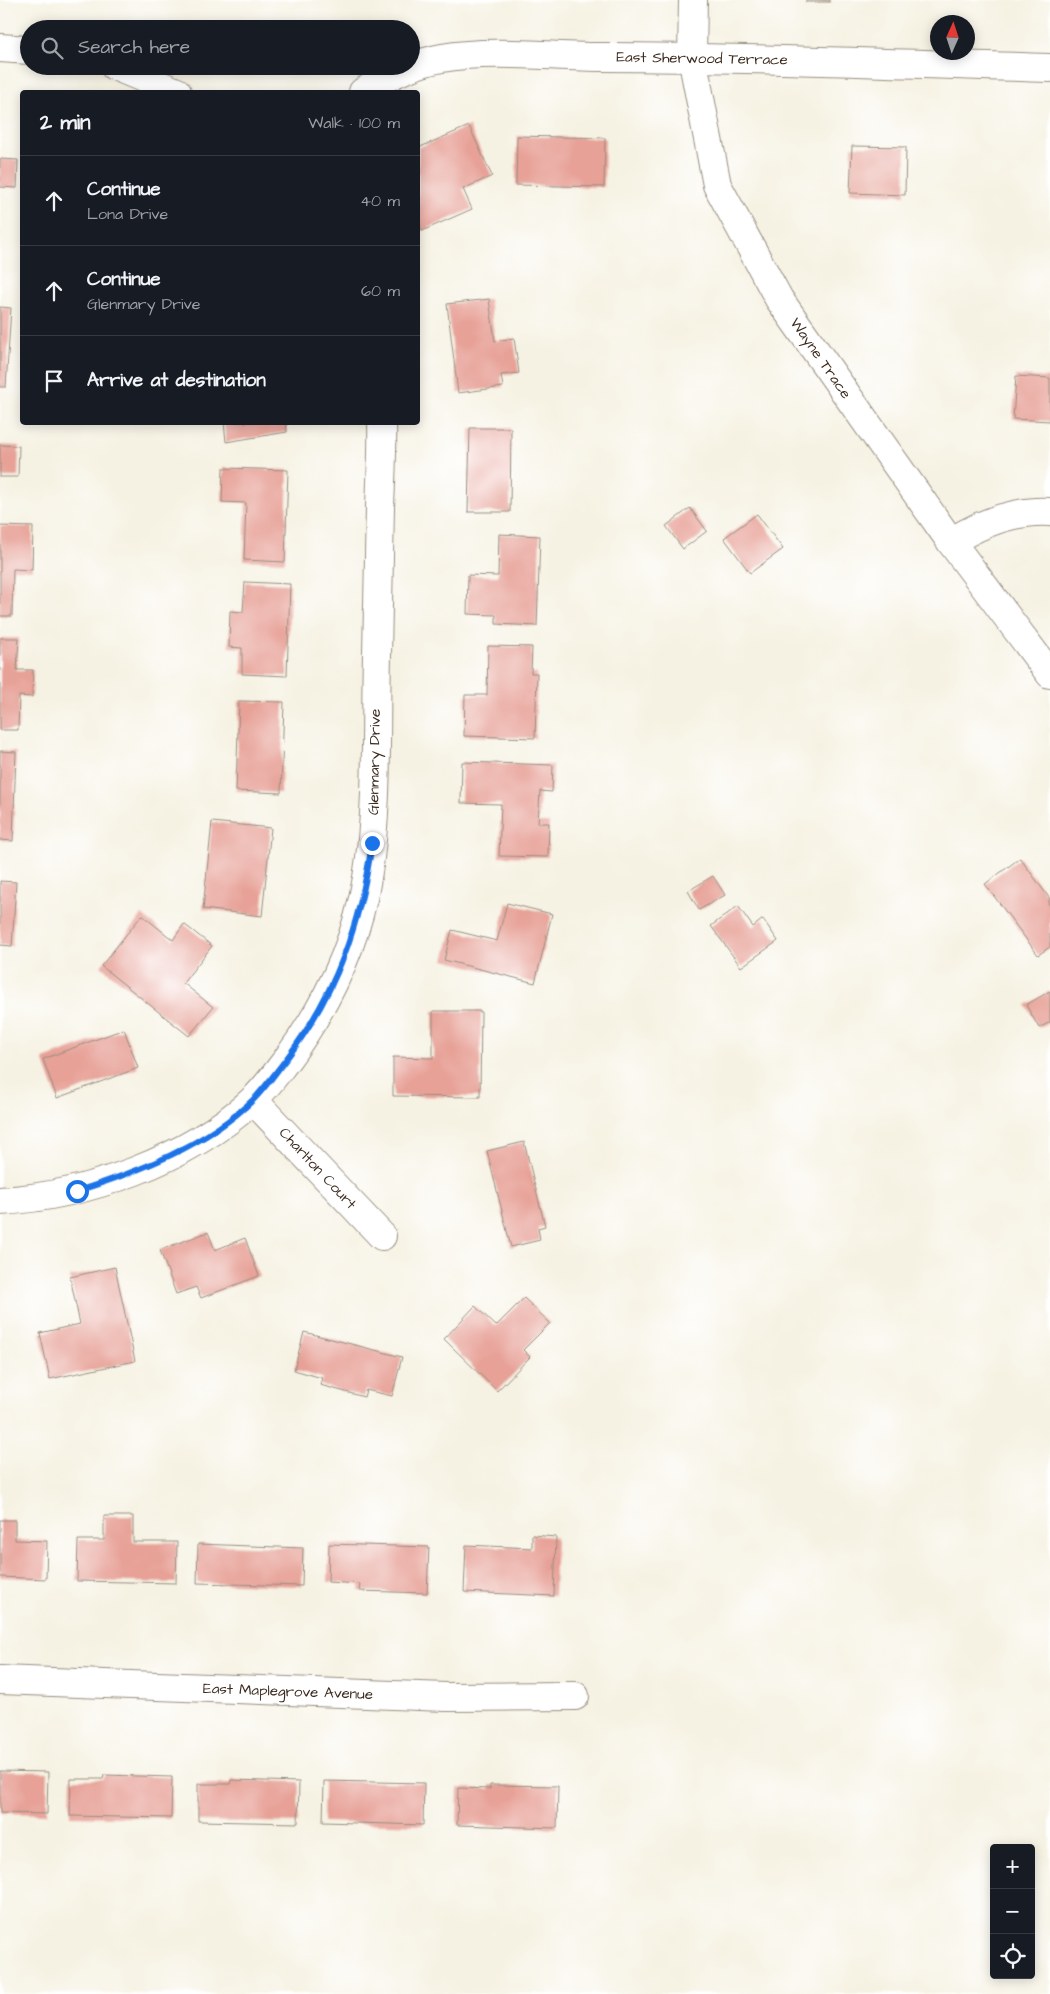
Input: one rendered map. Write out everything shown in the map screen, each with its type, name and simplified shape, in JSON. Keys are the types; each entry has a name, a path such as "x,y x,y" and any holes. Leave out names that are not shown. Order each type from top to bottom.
{"street":[{"name":"Wayne Trace","path":"693,0 692,57 717,184 779,299 951,542 1050,674"},
{"path":"0,48 20,49"},
{"name":"East Sherwood Terrace","path":"420,63 440,58 484,52 555,57 692,57 1050,68"},
{"path":"136,75 172,90"},
{"name":"East Sherwood Terrace","path":"367,90 393,75"},
{"name":"Glenmary Drive","path":"0,1201 32,1199 77,1191 120,1178 159,1161 200,1138 253,1100 291,1053 313,1021 331,988 347,952 367,880 372,843 382,425"},
{"path":"951,542 976,526 1002,517 1035,511 1050,512"},
{"name":"Charlton Court","path":"253,1100 382,1236"},
{"name":"East Maplegrove Avenue","path":"0,1680 446,1696 576,1696"}],"building":[{"path":"806,0 830,0 830,2 806,2"},
{"path":"469,126 492,176 463,189 472,209 422,231 420,226 420,147"},
{"path":"517,136 605,138 604,187 516,185"},
{"path":"852,146 906,147 905,195 850,193"},
{"path":"0,159 18,160 17,188 0,187"},
{"path":"489,299 495,341 514,338 519,373 501,375 503,387 458,393 447,304"},
{"path":"0,307 11,308 6,387 0,387"},
{"path":"1016,376 1050,378 1050,421 1013,419"},
{"path":"224,425 286,425 287,432 226,442"},
{"path":"470,428 511,428 510,512 468,512"},
{"path":"0,445 19,446 18,477 0,477"},
{"path":"223,468 288,470 285,562 244,560 246,503 222,502"},
{"path":"690,508 707,531 683,549 666,526"},
{"path":"757,514 783,549 750,573 724,538"},
{"path":"0,526 33,527 32,570 13,569 12,616 0,616"},
{"path":"499,534 540,536 537,626 496,624 496,615 467,614 468,575 498,576"},
{"path":"245,582 290,584 287,676 242,674 242,648 229,647 230,611 243,612"},
{"path":"0,638 19,638 17,670 33,670 32,697 19,696 18,730 0,730"},
{"path":"488,646 532,647 531,673 537,673 535,738 464,736 465,695 487,695"},
{"path":"239,701 284,702 281,793 236,791"},
{"path":"0,751 16,752 13,841 0,840"},
{"path":"462,762 553,765 552,792 540,791 538,823 549,823 548,857 499,856 501,804 461,803"},
{"path":"212,822 271,828 262,916 203,909"},
{"path":"1020,858 1050,899 1048,903 1050,906 1050,947 1038,955 985,884"},
{"path":"713,876 725,895 699,910 688,891"},
{"path":"0,881 16,882 12,946 0,945"},
{"path":"507,903 552,914 535,983 444,960 452,930 497,941"},
{"path":"738,906 753,927 763,919 778,941 741,967 711,926"},
{"path":"142,915 173,940 184,924 212,946 183,983 213,1007 189,1036 101,966"},
{"path":"1050,991 1050,1022 1039,1028 1026,1005"},
{"path":"433,1011 481,1011 480,1097 393,1096 393,1057 433,1058"},
{"path":"124,1029 138,1068 57,1098 43,1059"},
{"path":"524,1142 545,1226 538,1228 540,1240 511,1247 487,1151"},
{"path":"208,1232 215,1250 245,1238 259,1276 201,1298 196,1287 176,1294 160,1250"},
{"path":"115,1267 135,1361 50,1379 40,1333 80,1324 70,1277"},
{"path":"524,1298 550,1323 523,1350 530,1357 497,1391 444,1339 475,1306 496,1326"},
{"path":"304,1332 402,1357 392,1396 366,1390 364,1397 320,1385 322,1378 294,1370"},
{"path":"104,1516 133,1516 133,1542 177,1542 176,1583 77,1581 78,1540 104,1540"},
{"path":"0,1520 15,1520 15,1540 47,1541 46,1579 0,1577"},
{"path":"532,1535 556,1537 554,1596 464,1592 466,1545 532,1548"},
{"path":"198,1544 303,1548 302,1586 197,1583"},
{"path":"329,1544 429,1547 427,1593 359,1591 360,1584 328,1582"},
{"path":"0,1771 48,1772 47,1814 0,1813"},
{"path":"104,1775 172,1777 171,1818 70,1816 71,1779 103,1779"},
{"path":"231,1780 299,1782 298,1823 198,1821 198,1784 230,1784"},
{"path":"324,1781 424,1783 423,1825 323,1822"},
{"path":"490,1785 558,1786 557,1828 457,1825 458,1788 490,1789"}],"route":[{"path":"77,1191 120,1178 159,1161 200,1138 253,1100 269,1082 313,1021 331,988 347,952 359,916 367,880 372,843"}]}
